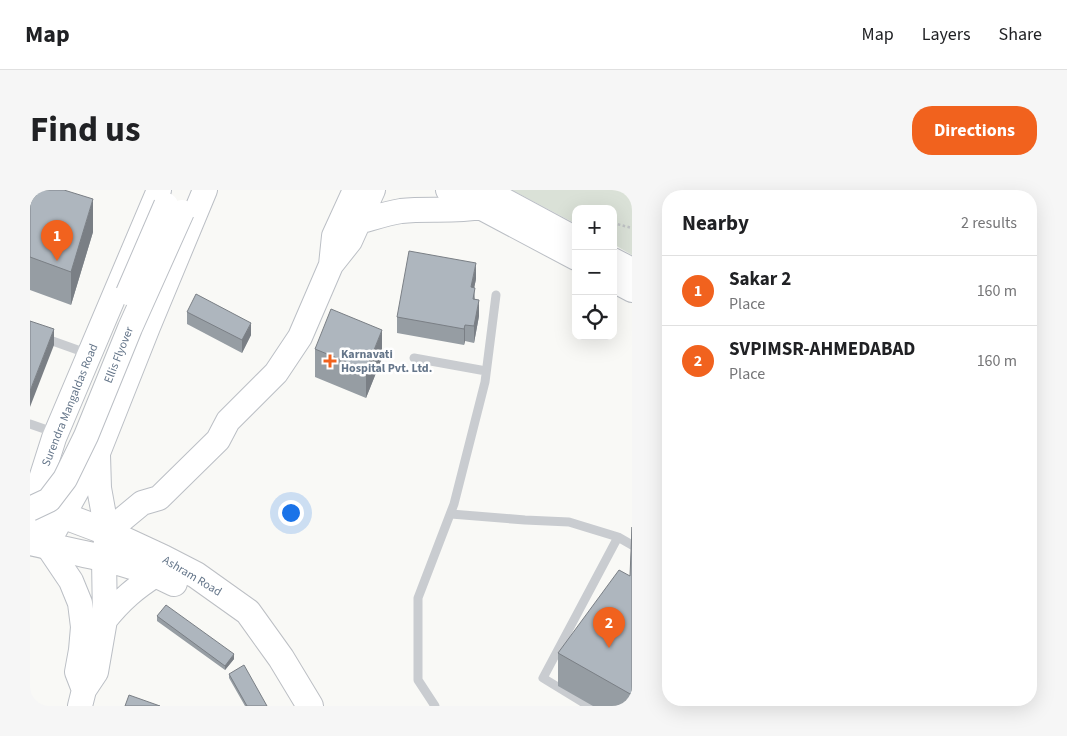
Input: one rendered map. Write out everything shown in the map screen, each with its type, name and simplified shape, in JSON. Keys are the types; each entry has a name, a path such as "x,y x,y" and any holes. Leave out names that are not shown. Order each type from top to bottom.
{"main road":[{"name":"Surendra Mangaldas Road","path":"31,502 56,433 159,190"},
{"name":"Ellis Flyover","path":"31,502 54,470 74,428 115,324 166,205 170,190"},
{"name":"Ellis Flyover","path":"31,502 49,500 65,479 86,436 130,328 182,212 196,190"},
{"path":"38,544 64,514 98,453 205,190"},
{"path":"331,265 334,236 355,190"},
{"path":"107,532 142,503 149,486 188,449 208,431 228,421 276,373 300,337 331,265 350,241 373,190"},
{"path":"448,190 483,199 572,246"},
{"path":"359,222 403,211 462,211 483,199"},
{"path":"617,262 632,270"},
{"path":"617,282 632,290"},
{"path":"82,698 96,672 105,620 104,559 107,532 99,488 98,453"},
{"name":"Ashram Road","path":"31,502 107,532 196,575 248,612 281,658 310,706"},
{"path":"31,502 40,536 38,544"},
{"name":"Ashram Road","path":"38,544 122,562 157,574 188,590 237,624 269,668 291,706"},
{"path":"38,544 71,581 80,603 83,627 77,672 82,698"},
{"path":"105,620 121,600 139,585 157,574"}],"lane":[{"path":"435,706 418,680 418,598 451,514 462,476 486,371 496,294"},
{"path":"30,333 90,354"},
{"path":"414,358 486,371"},
{"path":"30,424 56,433"},
{"path":"451,514 569,522 618,537 632,545"},
{"path":"589,706 543,678 618,537"}],"path":[{"path":"617,224 632,228"}],"shaded area":[{"path":"512,190 632,190 632,255 617,246 617,205 572,205 572,222"}],"building":[{"path":"30,190 64,190 93,199 71,272 30,257"},
{"path":"409,251 476,263 471,287 475,288 473,299 479,300 474,326 465,325 464,329 397,317"},
{"path":"196,294 251,323 242,340 187,312"},
{"path":"331,309 382,330 366,370 315,349"},
{"path":"30,321 54,329 30,391"},
{"path":"632,527 632,695 558,653 619,570 630,576"},
{"path":"166,605 234,654 225,666 157,616"},
{"path":"244,665 267,706 247,706 229,674"},
{"path":"129,695 160,706 125,706"}],"place":[{"name":"Sakar 2","path":"57,261"},
{"name":"Karnavati Hospital Pvt. Ltd.","path":"330,361"},
{"name":"SVPIMSR-AHMEDABAD","path":"609,648"}]}
